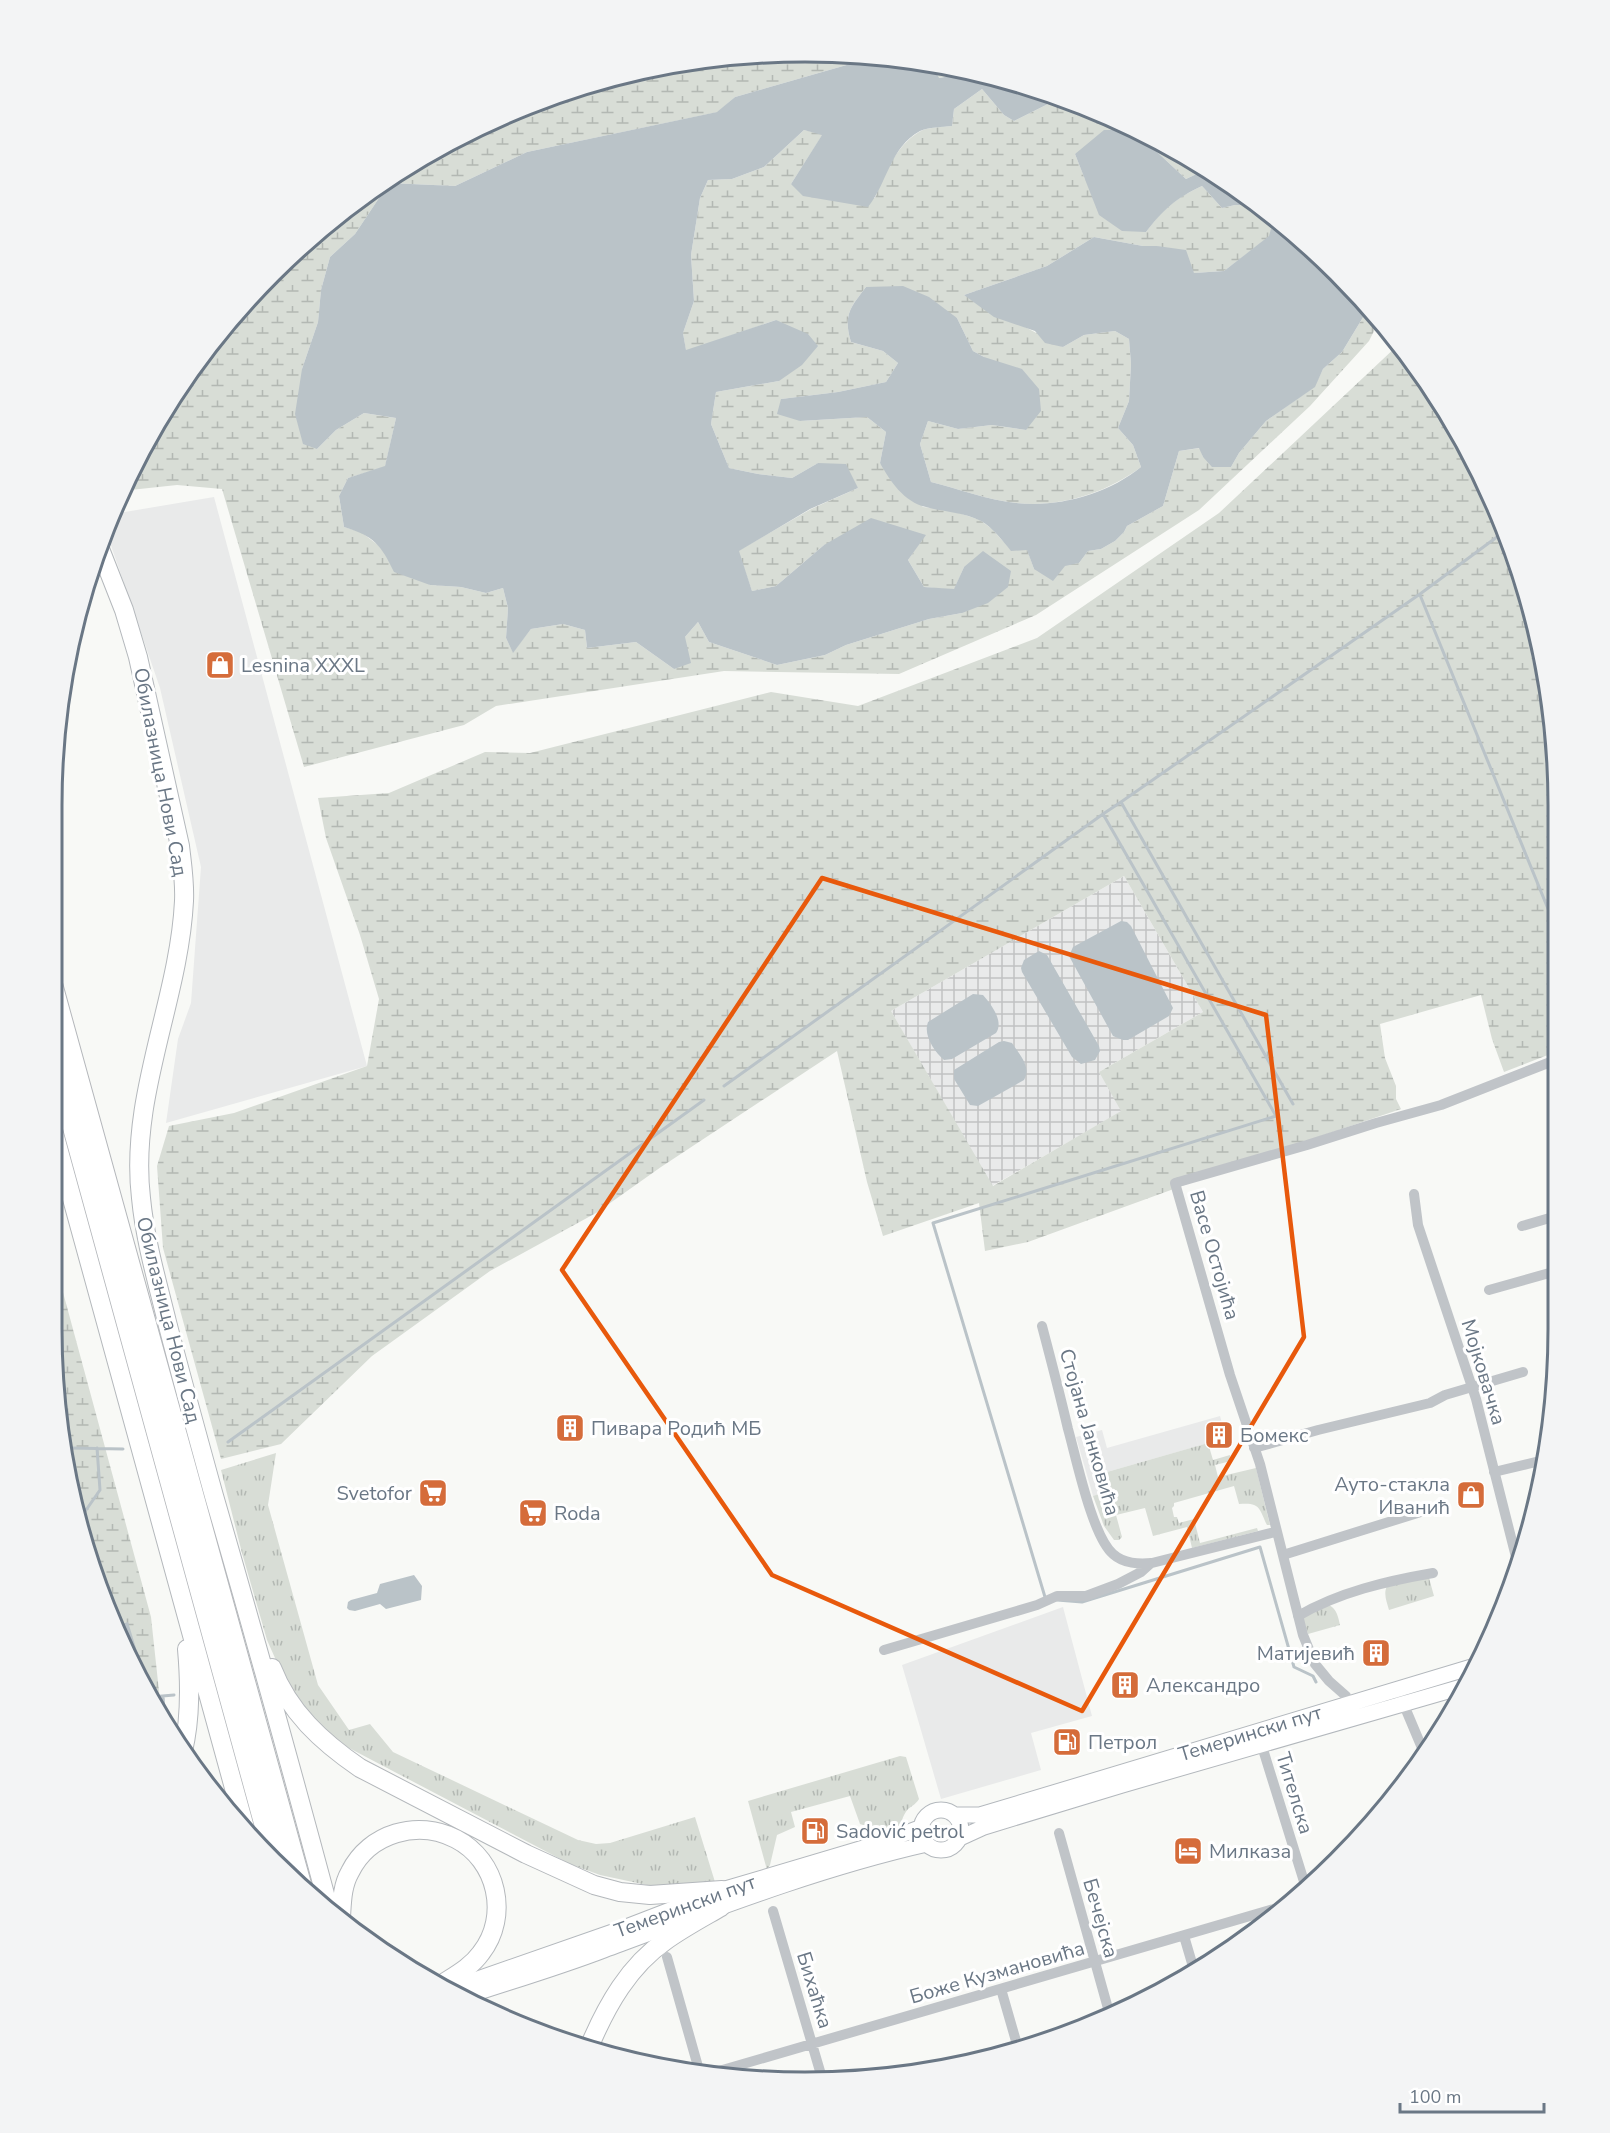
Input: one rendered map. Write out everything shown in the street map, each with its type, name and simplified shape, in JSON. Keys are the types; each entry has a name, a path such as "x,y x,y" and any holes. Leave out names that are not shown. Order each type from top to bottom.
{"highway":[{"path":"62,1020 297,1871"},
{"path":"62,1087 270,1844"}],"main road":[{"name":"Обилазница Нови Сад","path":"104,559 124,610 138,657 180,846 184,876 182,932 144,1107 139,1166 140,1198 149,1250 188,1403 325,1896"},
{"path":"62,1162 240,1811"},
{"path":"185,1609 190,1682 185,1738"},
{"path":"249,1616 281,1687 298,1714 326,1743 360,1768 526,1854 594,1885 620,1892 721,1899"},
{"name":"Темерински пут","path":"960,1838 984,1827 1261,1743 1400,1696 1465,1670"},
{"name":"Темерински пут","path":"954,1815 980,1815 1348,1703 1456,1687"},
{"path":"943,1810 954,1815 961,1826 960,1838 951,1847 945,1849 939,1850 927,1844 921,1827 923,1821 933,1813 943,1810"},
{"name":"Темерински пут","path":"459,1986 610,1933 721,1899 921,1827"},
{"path":"341,1909 346,1879 358,1858 374,1843 395,1833 421,1829 440,1832 462,1842 480,1858 490,1874 497,1911 491,1937 481,1953 468,1967 448,1980"},
{"name":"Темерински пут","path":"474,1994 601,1951 721,1899 927,1844"},
{"path":"592,2040 603,2014 640,1962 721,1899"}],"street":[{"name":"Васе Остојића","path":"1348,1703 1346,1696 1315,1664 1303,1635 1275,1532 1270,1504 1175,1183 1442,1105 1548,1062"},
{"name":"Мојковачка","path":"1414,1194 1418,1225 1472,1387 1514,1551"},
{"path":"1522,1226 1548,1218"},
{"path":"1489,1290 1548,1273"},
{"name":"Стојана Јанковића","path":"1042,1326 1079,1472 1100,1533 1107,1548 1114,1555 1138,1564 1150,1563 1275,1532"},
{"path":"1254,1448 1430,1403 1444,1395 1523,1372"},
{"path":"1494,1472 1536,1462"},
{"path":"1282,1555 1440,1506"},
{"path":"884,1650 1052,1599 1086,1596 1118,1584 1141,1572 1150,1563"},
{"path":"1298,1616 1318,1605 1373,1586 1433,1573"},
{"path":"1400,1696 1421,1744"},
{"name":"Тителска","path":"1261,1743 1303,1879"},
{"name":"Бечејска","path":"1059,1833 1108,2007"},
{"name":"Бихаћка","path":"773,1911 820,2071"},
{"name":"Боже Кузмановића","path":"734,2068 1266,1911"},
{"path":"1184,1936 1192,1963"},
{"path":"667,1957 697,2063"},
{"path":"1001,1989 1016,2040"}],"highlighted area":[{"path":"822,878 1266,1015 1304,1337 1082,1711 772,1575 562,1270"}],"shaded area":[{"path":"854,63 937,74 939,78 950,76 1050,103 1014,121 1004,115 982,89 954,109 952,126 920,131 902,146 868,207 803,196 791,184 822,135 804,130 764,167 732,179 708,180 700,198 691,255 694,301 683,333 686,350 776,320 808,334 818,346 802,365 779,381 716,392 711,424 729,468 792,478 818,463 846,464 858,488 810,509 739,551 752,591 776,586 824,545 871,518 926,535 908,560 924,587 954,589 964,567 983,551 1011,571 1008,587 988,603 962,613 929,619 846,645 825,655 777,665 709,642 698,622 685,637 691,663 674,669 636,642 587,648 585,630 563,624 531,629 513,653 506,638 508,608 503,588 486,593 461,587 430,585 394,572 385,555 370,538 344,527 339,496 348,478 385,466 396,418 364,413 336,430 317,449 303,444 295,414 302,369 318,322 321,290 330,257 355,234 381,194 398,183 455,186 527,152 717,112 735,97"},
{"path":"1104,130 1116,130 1153,148 1186,179 1197,174 1244,205 1222,208 1202,186 1171,205 1146,232 1122,231 1099,215 1075,154"},
{"path":"1272,226 1331,279 1364,315 1342,352 1323,369 1315,387 1266,421 1239,453 1231,467 1212,467 1199,448 1179,451 1163,506 1127,526 1115,541 1101,549 1088,551 1079,563 1065,566 1053,581 1034,569 1027,550 1011,551 981,521 933,509 904,496 893,484 880,463 886,432 867,417 800,421 777,414 781,399 838,392 886,382 898,363 883,351 851,342 848,318 852,307 866,287 903,286 929,297 957,318 973,351 984,357 1022,369 1039,389 1041,411 1026,430 992,425 958,429 928,421 920,444 931,482 995,499 1032,504 1065,501 1098,492 1128,477 1141,467 1133,445 1118,428 1129,401 1131,364 1129,339 1115,331 1084,335 1063,347 1045,343 1035,331 994,317 964,295 1047,266 1094,237 1143,246 1186,250 1194,273 1224,271 1269,236"},
{"path":"214,497 367,1066 166,1123 178,1039 191,1003 201,867 160,688 110,542 121,513"},
{"path":"1124,876 1203,1012 1099,1072 1122,1111 992,1186 891,1011"},
{"path":"1121,921 1131,926 1173,1008 1169,1016 1128,1040 1113,1036 1069,956 1073,947"},
{"path":"1039,951 1047,955 1099,1046 1100,1051 1095,1060 1081,1064 1072,1057 1022,972 1024,960"},
{"path":"973,994 983,995 990,1004 998,1019 998,1029 996,1033 952,1059 944,1060 930,1042 927,1032 928,1022"},
{"path":"1004,1041 1012,1043 1024,1061 1026,1075 1024,1080 978,1106 970,1105 954,1079 954,1070"},
{"path":"1220,1416 1226,1438 1100,1474 1105,1493 1093,1496 1076,1437 1102,1430 1107,1448"},
{"path":"414,1575 422,1586 421,1600 386,1609 380,1604 355,1611 347,1608 351,1600 377,1593 380,1584"},
{"path":"1063,1607 1092,1716 1031,1733 1041,1770 941,1799 902,1665"},
{"path":"128,1622 140,1660 138,1657 123,1624"}],"green space":[{"path":"756,63 854,63 735,97 718,112 527,152 455,186 398,183 476,138 520,118 613,87 660,76"},
{"path":"936,74 950,76 938,78"},
{"path":"982,89 1004,115 1014,121 1050,103 1136,139 1075,154 1085,179 1146,232 1171,205 1202,186 1222,208 1244,205 1272,227 1270,236 1224,271 1194,273 1157,246 1143,246 1094,237 1047,266 964,295 1063,347 1084,335 1115,331 1129,339 1131,364 1129,401 1118,428 1133,445 1141,467 1098,491 1065,501 1016,503 931,482 920,444 928,421 958,429 992,425 1026,430 984,357 973,351 957,318 866,287 850,312 849,333 851,342 883,351 898,363 886,382 838,392 781,399 800,421 867,417 886,432 880,463 923,507 950,510 980,520 992,529 1011,550 1027,549 1034,569 1079,563 1088,551 1101,549 1115,541 1127,526 1163,506 1179,451 1200,448 1203,457 1231,467 1239,453 1266,421 1314,387 1323,369 1342,352 1364,315 1375,328 1369,341 1310,406 1199,510 1036,615 899,674 724,671 496,706 464,725 304,767 222,489 177,485 132,490 161,433 187,392 215,352 246,315 279,279 315,246 381,194 355,234 330,257 321,290 318,322 302,369 317,449 336,430 364,413 396,418 385,467 348,478 339,496 344,527 361,532 430,585 461,587 486,593 503,588 508,608 506,638 513,652 531,629 563,624 585,630 587,648 636,642 674,669 685,637 698,622 709,642 777,665 825,655 846,645 929,619 962,613 964,567 954,590 924,587 908,560 925,535 824,545 776,586 752,591 738,551 811,509 858,488 818,463 792,478 729,468 711,424 716,392 779,381 776,320 686,351 683,333 694,301 691,255 700,198 708,180 732,179 764,167 804,130 823,134 791,184 875,198 887,170 904,145 922,130 952,126 954,109"},
{"path":"1153,148 1197,174 1186,179"},
{"path":"1393,350 1449,433 1492,520 1509,566 1534,660 1547,756 1548,1055 1504,1072 1492,1039 1481,995 1380,1024 1385,1058 1396,1086 1396,1099 1401,1109 1028,1242 985,1251 979,1203 883,1236 867,1182 837,1051 661,1167 596,1213 490,1271 372,1356 281,1444 221,1459 163,1248 157,1166 169,1126 234,1113 367,1066 379,999 360,935 326,838 318,798 389,793 485,752 530,753 771,692 858,706 1037,638 1219,513","holes":["1124,876 1203,1012 1099,1072 1121,1111 993,1186 891,1011"]},
{"path":"62,1289 151,1617 160,1698 118,1613 87,1520 68,1425 63,1377"},
{"path":"1208,1443 1213,1460 1230,1455 1231,1461 1215,1465 1218,1477 1256,1468 1270,1525 1267,1525 1258,1507 1251,1504 1239,1504 1234,1486 1174,1503 1172,1508 1174,1517 1177,1517 1179,1523 1194,1519 1200,1543 1257,1528 1258,1531 1192,1548 1187,1527 1153,1536 1145,1508 1116,1515 1122,1537 1114,1540 1104,1526 1093,1496 1105,1492 1100,1474"},
{"path":"276,1453 268,1505 318,1685 349,1730 370,1724 393,1752 578,1840 596,1844 610,1843 695,1817 715,1882 661,1888 600,1875 570,1864 349,1748 318,1727 291,1694 267,1640 221,1470"},
{"path":"1429,1578 1434,1596 1389,1610 1385,1595 1387,1586"},
{"path":"1329,1605 1338,1616 1340,1625 1308,1634 1303,1619"},
{"path":"900,1756 906,1757 919,1799 906,1812 899,1832 888,1833 860,1824 850,1796 791,1812 795,1827 777,1835 767,1870 748,1801"}],"waterway":[{"path":"1293,1104 1121,802 1420,594 1498,536"},
{"path":"1420,595 1548,909"},
{"path":"1045,1597 933,1223 1276,1116 1103,814 1121,802"},
{"path":"724,1086 1103,814"},
{"path":"228,1442 704,1100"},
{"path":"72,1448 123,1449"},
{"path":"85,1512 100,1490 97,1448"},
{"path":"1057,1600 1082,1602 1260,1547 1294,1667 1313,1676 1316,1682"},
{"path":"159,1696 174,1695"},
{"path":"163,1696 164,1704"}],"place":[{"name":"Lesnina XXXL","path":"220,665"},
{"name":"Пивара Родић МБ","path":"570,1428"},
{"name":"Бомекс","path":"1219,1435"},
{"name":"Svetofor","path":"433,1493"},
{"name":"Ауто-стакла Иванић","path":"1471,1495"},
{"name":"Roda","path":"533,1513"},
{"name":"Матијевић","path":"1376,1653"},
{"name":"Александро","path":"1125,1685"},
{"name":"Петрол","path":"1067,1742"},
{"name":"Sadović petrol","path":"815,1831"},
{"name":"Милказа","path":"1188,1851"}]}
